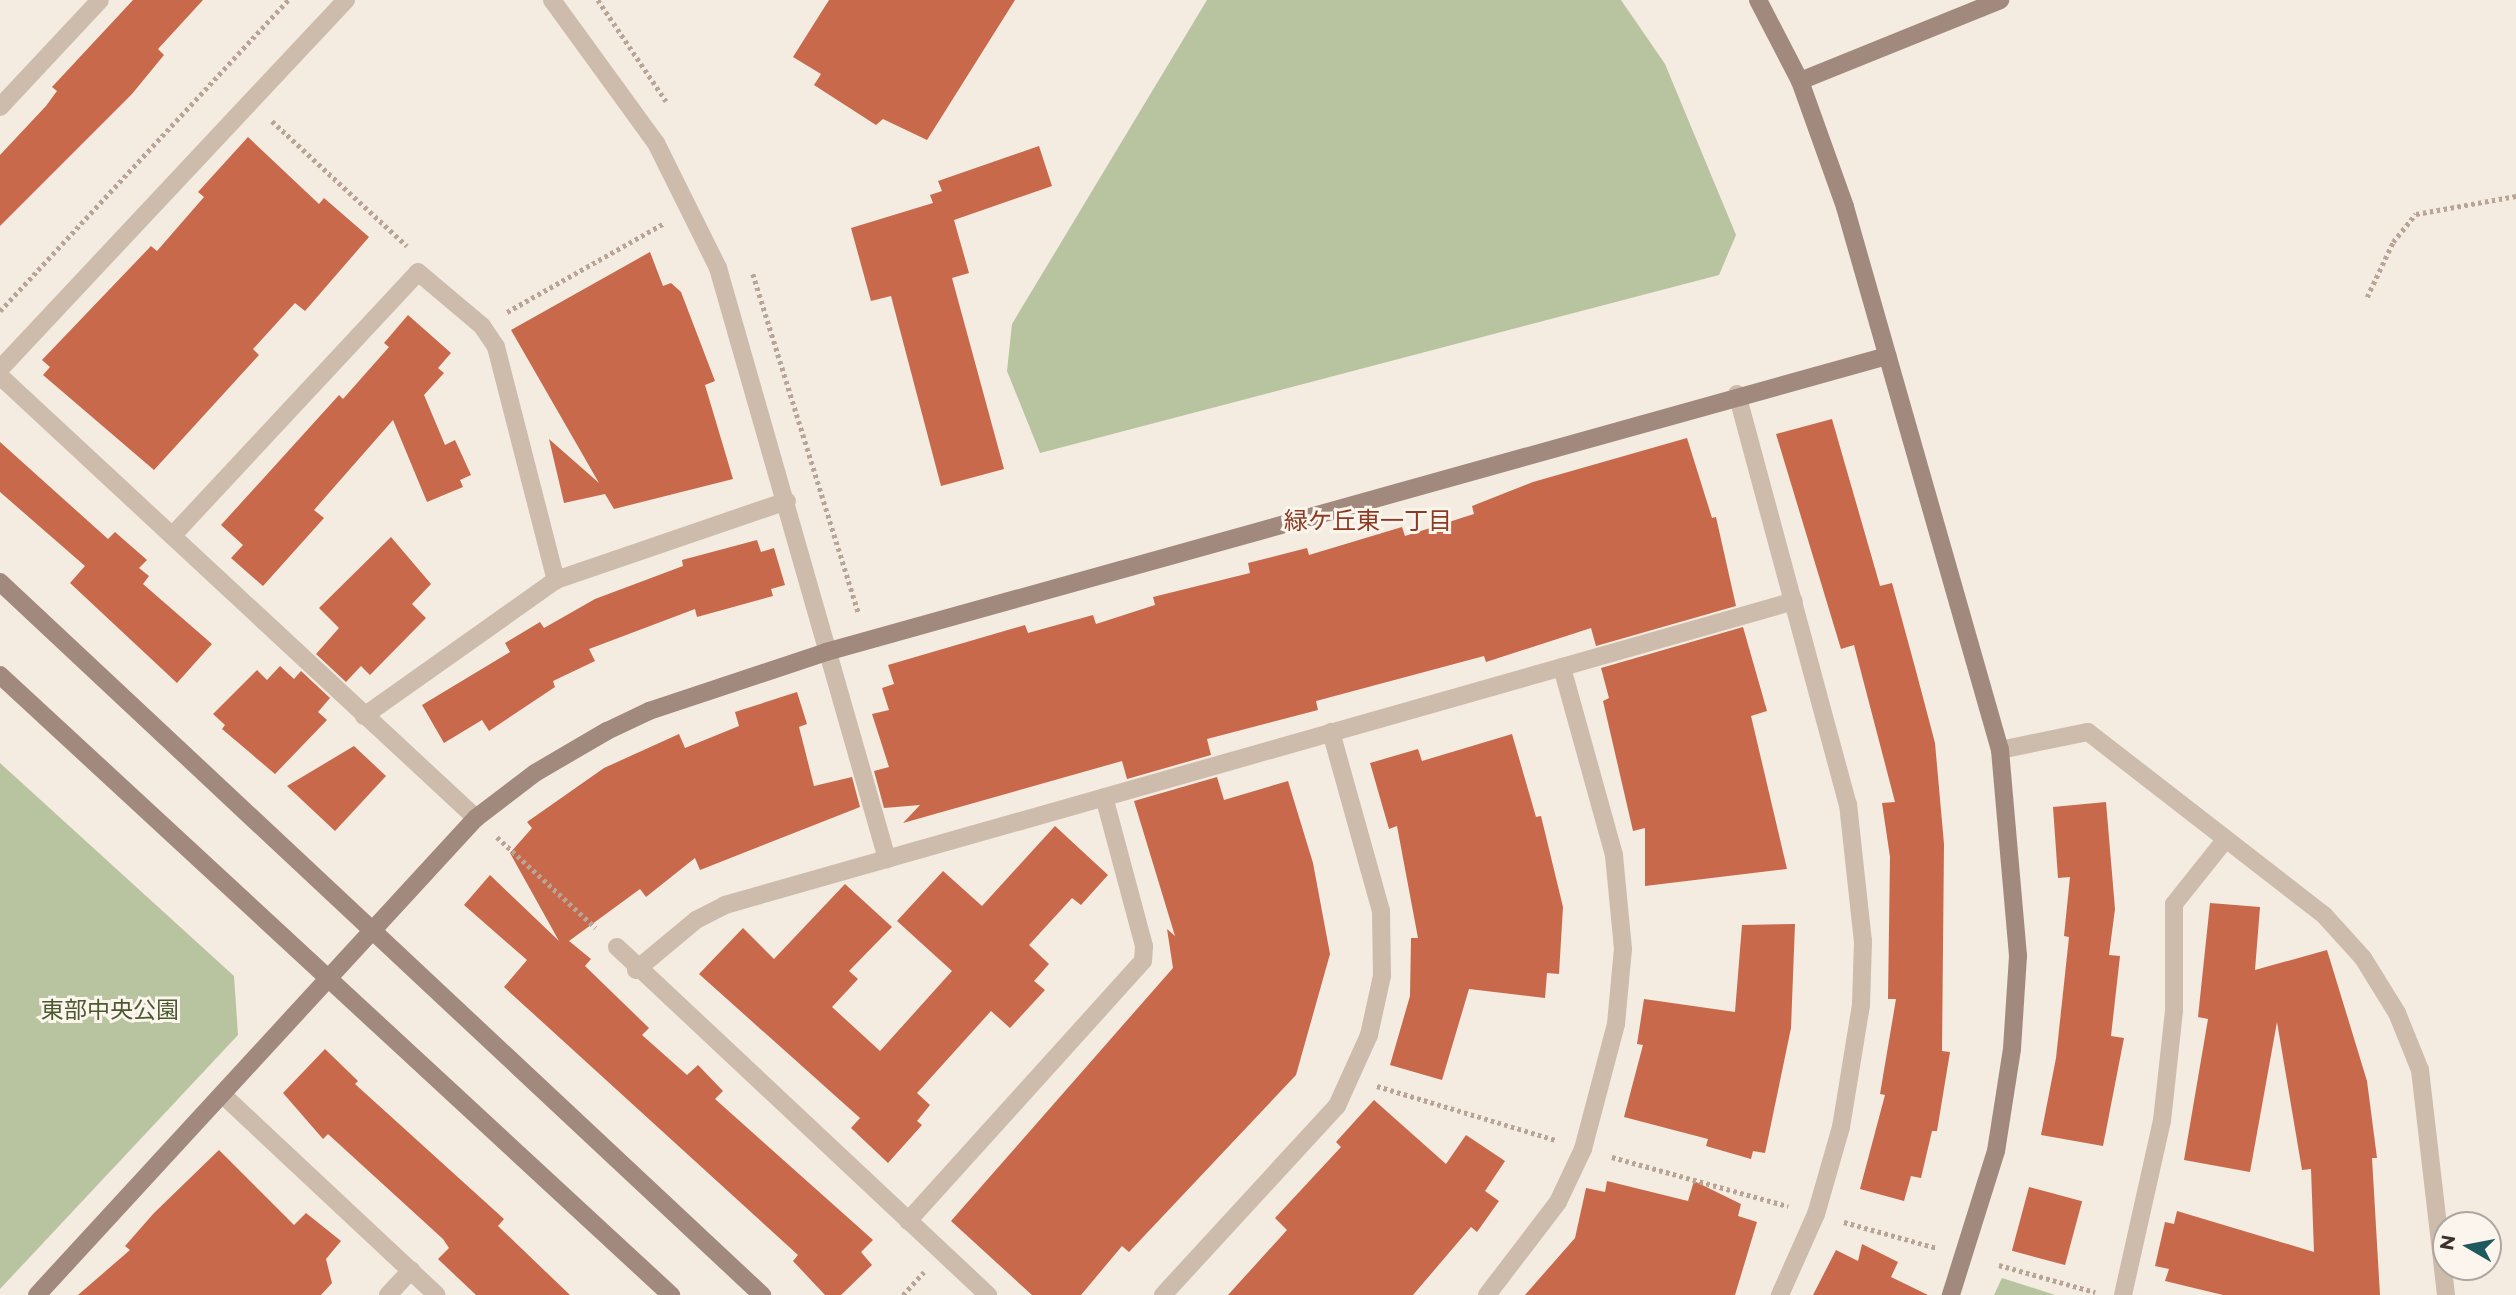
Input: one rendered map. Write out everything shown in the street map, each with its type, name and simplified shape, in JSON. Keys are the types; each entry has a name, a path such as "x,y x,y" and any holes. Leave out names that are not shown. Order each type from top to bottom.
{"street":[{"path":"0,107 100,0"},
{"path":"0,369 346,0"},
{"path":"552,0 656,144 718,268 787,501 826,652 887,859"},
{"path":"1758,0 1800,81 1845,207 2000,750 2018,956 2012,1049 1996,1151 1951,1295"},
{"path":"1800,81 2000,0"},
{"path":"173,535 418,272 482,326 496,347 556,580"},
{"path":"37,1295 224,1096 476,818 535,773 607,731 826,652 1737,394 1887,355"},
{"path":"0,376 476,818"},
{"path":"1737,394 1848,804 1863,941 1853,1069 1816,1214 1780,1295"},
{"path":"364,716 556,580 787,501"},
{"path":"0,582 762,1295"},
{"path":"636,970 696,920 725,905 1794,600"},
{"path":"1487,1295 1558,1202 1578,1159 1616,1024 1623,949 1614,855 1562,667"},
{"path":"0,675 671,1295"},
{"path":"1163,1295 1337,1106 1369,1035 1382,976 1381,911 1331,732"},
{"path":"2000,750 2088,732 2324,915 2363,958 2397,1013 2420,1070 2446,1295"},
{"path":"908,1221 1143,961 1144,946 1104,797"},
{"path":"2121,1295 2162,1121 2174,1010 2174,904 2225,840"},
{"path":"617,947 636,970 988,1295"},
{"path":"224,1096 438,1295"},
{"path":"388,1295 411,1270"}],"path":[{"path":"0,311 288,0"},
{"path":"252,102 409,247 418,272"},
{"path":"2367,297 2393,242 2416,214 2516,196"},
{"path":"482,326 690,208"},
{"path":"476,818 617,947"},
{"path":"1816,1214 1937,1248"},
{"path":"1999,1265 2105,1295 2121,1295"}],"green space":[{"path":"1207,0 1621,0 1665,64 1736,235 1719,275 1040,453 1007,371 1012,324"},
{"name":"東部中央公園","path":"0,763 234,976 238,1035 0,1289"},
{"path":"2002,1278 2055,1295 1994,1295"}],"building":[{"path":"133,0 203,0 158,49 164,55 132,94 0,226 0,155 46,106 57,91 52,87"},
{"path":"829,0 1015,0 927,140 883,119 876,125 814,85 821,74 793,57"},
{"path":"248,137 319,204 324,198 369,237 305,311 295,303 253,349 259,355 154,470 43,375 50,367 42,360 151,246 157,251 204,197 198,192"},
{"path":"1039,146 1052,186 954,220 969,273 952,278 1004,469 941,486 891,296 871,301 851,228 933,203 930,195 942,191 938,181"},
{"path":"650,252 663,286 671,283 681,292 715,381 705,385 733,479 614,509 605,494 564,503 549,439 599,483 511,330"},
{"path":"408,315 451,353 438,368 444,373 424,395 445,445 455,440 471,475 460,480 463,487 427,502 393,420 314,510 324,518 263,586 231,558 243,545 221,525 339,395 343,399 389,347 384,343"},
{"path":"1832,419 1880,586 1892,583 1935,743 1944,844 1942,1051 1950,1052 1937,1131 1932,1131 1921,1178 1911,1176 1904,1201 1860,1189 1885,1095 1880,1094 1896,999 1888,999 1890,857 1882,803 1895,802 1854,645 1841,649 1776,434"},
{"path":"1687,438 1712,518 1716,517 1736,606 1596,646 1591,628 1486,662 1484,656 1316,701 1318,710 1207,739 1211,755 1127,779 1122,761 903,823 920,805 884,808 874,771 889,767 872,714 889,710 882,688 894,684 888,665 1025,625 1028,633 1093,615 1096,624 1155,605 1153,597 1250,573 1248,563 1307,548 1309,555 1402,527 1405,536 1474,514 1472,506 1533,482"},
{"path":"0,442 108,539 115,532 147,560 139,568 149,576 143,584 212,644 177,683 70,583 85,566 0,492"},
{"path":"391,537 431,584 412,604 426,618 370,675 361,666 346,682 316,654 339,628 319,608"},
{"path":"757,540 761,552 774,548 785,585 771,589 773,596 697,617 695,609 589,649 595,661 553,681 555,687 489,731 482,720 444,743 422,705 510,652 505,643 540,622 544,628 595,599 683,566 682,560"},
{"path":"1743,627 1767,711 1751,716 1787,869 1645,886 1645,828 1633,831 1603,701 1609,698 1601,668"},
{"path":"280,666 294,679 301,671 330,698 318,712 327,720 275,774 222,729 225,725 213,714 257,670 267,680"},
{"path":"797,692 807,724 799,727 814,786 852,777 860,807 700,870 695,858 646,897 640,889 569,941 591,959 585,966 649,1028 642,1035 687,1075 698,1065 723,1091 715,1099 873,1240 861,1252 872,1265 841,1295 825,1295 793,1261 798,1255 504,987 527,960 464,905 490,875 559,941 510,853 532,828 527,822 604,768 679,734 685,748 739,726 735,712"},
{"path":"1512,734 1536,817 1541,816 1563,907 1559,974 1547,973 1545,998 1469,989 1442,1080 1390,1065 1410,996 1411,938 1418,938 1397,826 1389,829 1370,763 1418,749 1422,761"},
{"path":"354,746 386,776 335,831 287,786"},
{"path":"1217,777 1224,800 1288,781 1313,863 1330,954 1296,1075 1129,1252 1122,1246 1081,1295 1032,1295 951,1221 1173,968 1167,929 1175,936 1134,801"},
{"path":"2106,802 2115,909 2109,955 2120,956 2111,1036 2124,1038 2103,1146 2041,1135 2056,1058 2069,937 2064,936 2070,877 2058,878 2053,807"},
{"path":"1055,826 1108,875 1081,905 1072,898 1029,945 1049,964 1034,981 1045,990 1010,1028 991,1011 917,1093 930,1105 917,1121 922,1125 888,1163 851,1128 860,1118 699,974 743,928 774,959 845,884 892,927 849,971 858,979 832,1007 880,1051 952,971 897,921 943,871 982,906"},
{"path":"2210,903 2260,907 2255,970 2327,950 2367,1081 2377,1158 2372,1158 2380,1295 2223,1295 2165,1281 2169,1269 2155,1266 2165,1222 2174,1224 2177,1211 2314,1252 2311,1169 2302,1170 2277,1022 2250,1172 2184,1160 2208,1019 2198,1017"},
{"path":"1795,924 1791,1028 1765,1153 1753,1151 1751,1159 1706,1146 1708,1139 1624,1117 1643,1045 1637,1044 1644,999 1735,1012 1742,925"},
{"path":"325,1049 358,1081 355,1084 504,1219 498,1226 570,1295 476,1295 438,1259 449,1248 443,1239 328,1134 323,1139 283,1093"},
{"path":"1374,1100 1446,1164 1466,1135 1505,1161 1485,1191 1499,1201 1477,1232 1471,1227 1413,1295 1228,1295 1287,1230 1275,1218 1341,1147 1336,1142"},
{"path":"219,1150 294,1225 306,1213 341,1241 326,1259 332,1283 321,1295 78,1295 130,1250 125,1246 154,1213"},
{"path":"1607,1181 1688,1201 1694,1181 1741,1204 1738,1216 1757,1222 1735,1295 1525,1295 1575,1238 1586,1188 1605,1192"},
{"path":"2029,1187 2082,1201 2065,1265 2012,1251"},
{"path":"1862,1244 1898,1262 1891,1277 1928,1295 1813,1295 1836,1250 1858,1261"}],"district":[{"name":"緑ケ丘東一丁目","path":"1368,521"}]}
